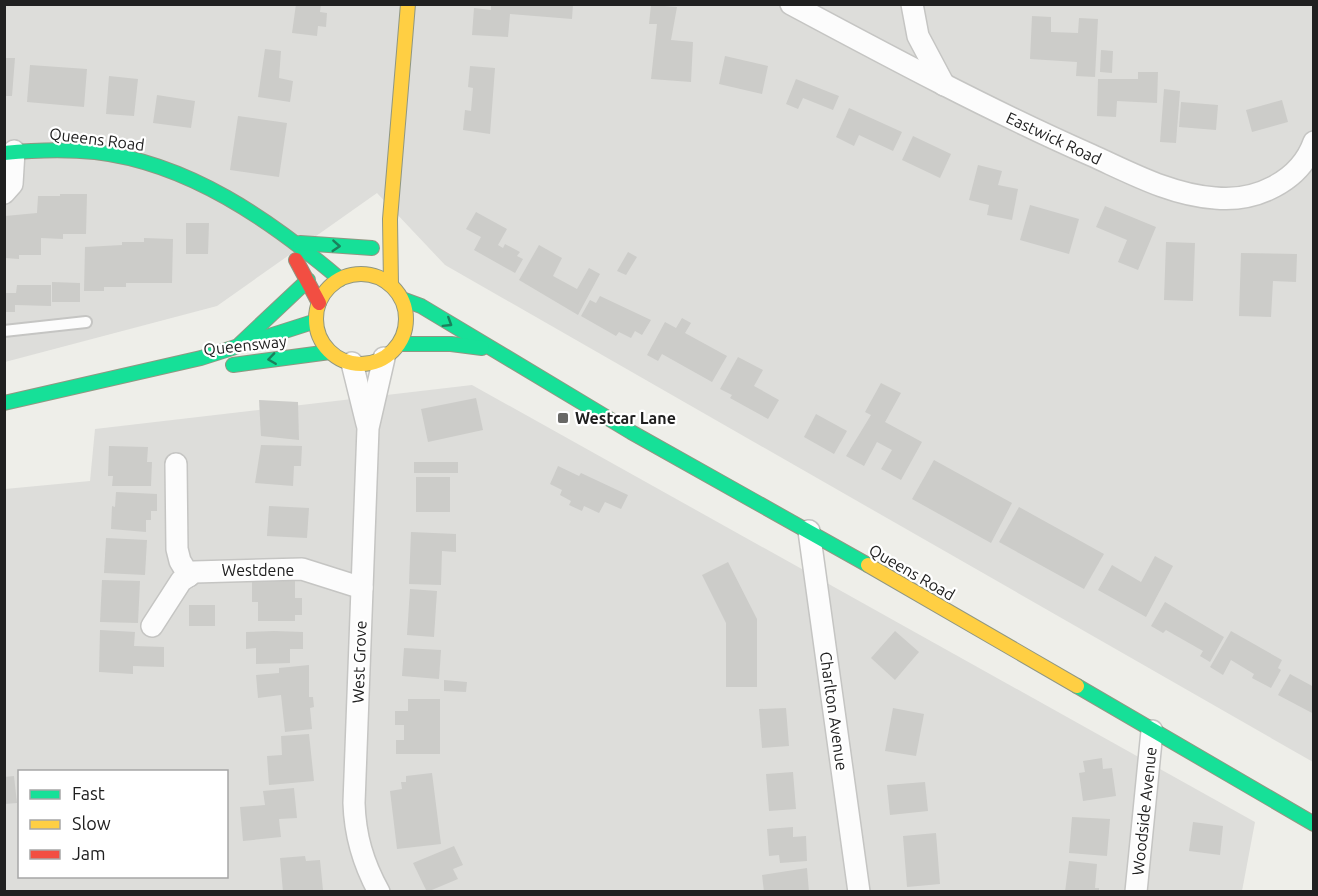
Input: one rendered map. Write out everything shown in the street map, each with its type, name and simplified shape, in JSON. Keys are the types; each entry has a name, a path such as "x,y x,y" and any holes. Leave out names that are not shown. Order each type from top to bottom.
{"main road":[{"path":"391,285 390,219 408,4"},
{"name":"Queens Road","path":"9,152 42,148 78,150 148,162 211,188 300,243 340,279"},
{"path":"359,273 390,219"},
{"name":"Queens Road","path":"278,229 319,303"},
{"path":"300,243 372,248"},
{"path":"359,273 382,279 391,285 402,299 407,323 392,351 373,363 352,363 330,352 321,340 316,321 322,295 340,279 359,273"},
{"path":"237,348 308,280"},
{"name":"Queens Road","path":"402,299 421,306 631,432 809,531 1314,824"},
{"name":"Queensway","path":"4,403 163,368 237,348 316,321"},
{"name":"Queens Road","path":"392,351 452,344 492,350"},
{"name":"Queensway","path":"163,368 224,366 330,352"}],"street":[{"name":"Eastwick Road","path":"791,4 945,86 1046,135 1164,187 1206,197 1245,197 1271,190 1290,176 1311,151 1314,142"},
{"path":"912,4 918,36 945,86"},
{"path":"4,193 12,184 9,152"},
{"name":"West Grove","path":"379,891 365,865 355,824 368,428 392,351"},
{"name":"West Grove","path":"352,363 368,428"},
{"path":"152,626 182,581 189,576 180,561 177,549 176,464"},
{"name":"Charlton Avenue","path":"809,531 859,891"},
{"name":"Westdene","path":"189,576 194,572 210,570 302,569 362,588"},
{"name":"Woodside Avenue","path":"1136,891 1152,731"}],"lane":[{"path":"4,331 86,322"}],"shaded area":[{"path":"5,5 1313,5 1313,762 445,265 377,193 217,306 5,362"},
{"path":"472,385 1255,822 1242,891 5,892 5,489 90,481 95,429"}],"building":[{"path":"296,4 321,4 320,12 327,13 326,27 318,26 317,36 292,33"},
{"path":"491,4 573,4 572,19 510,14 508,37 472,35 474,8 491,10"},
{"path":"651,5 677,7 671,40 693,42 691,82 651,79 657,24 649,24"},
{"path":"1032,16 1051,17 1051,32 1078,33 1079,18 1098,19 1095,77 1076,76 1077,62 1030,59"},
{"path":"265,49 281,51 279,78 293,81 290,102 258,97"},
{"path":"1101,50 1113,51 1112,73 1100,72"},
{"path":"725,56 768,66 762,94 719,84"},
{"path":"5,58 15,58 12,96 5,96"},
{"path":"30,65 87,69 84,107 27,102"},
{"path":"470,66 495,68 490,134 463,130 465,110 471,111 473,88 468,87"},
{"path":"1138,72 1158,72 1157,103 1117,101 1116,117 1097,116 1098,79 1138,79"},
{"path":"109,76 138,79 134,116 106,114"},
{"path":"796,79 839,96 833,110 803,98 798,109 786,104"},
{"path":"1164,89 1180,91 1176,143 1160,142"},
{"path":"157,95 195,101 191,128 153,123"},
{"path":"1282,100 1288,122 1252,132 1246,110"},
{"path":"1181,102 1218,105 1216,130 1179,127"},
{"path":"849,108 902,132 893,151 859,135 854,146 836,137"},
{"path":"238,116 287,123 279,177 230,170"},
{"path":"913,136 951,154 940,178 902,160"},
{"path":"978,165 1002,171 998,185 1018,189 1012,220 987,215 989,205 969,200"},
{"path":"60,194 87,194 86,234 63,234 63,239 41,238 41,255 19,255 19,259 5,258 5,216 37,213 38,196 60,196"},
{"path":"1030,205 1079,219 1069,254 1020,240"},
{"path":"1105,206 1156,227 1138,270 1118,262 1127,240 1096,227"},
{"path":"476,212 507,229 498,245 503,248 505,244 520,252 517,256 523,259 515,273 474,250 481,237 466,229"},
{"path":"186,223 209,223 208,254 186,254"},
{"path":"144,238 173,239 172,283 126,283 126,287 104,287 104,291 84,291 85,247 122,245 122,242 144,242"},
{"path":"1166,242 1195,243 1193,301 1164,300"},
{"path":"539,245 562,258 553,276 577,289 589,268 600,274 578,315 519,280"},
{"path":"628,252 637,257 626,275 617,271"},
{"path":"1241,253 1297,254 1296,282 1273,281 1271,317 1239,316"},
{"path":"52,282 80,283 80,302 52,302"},
{"path":"17,285 51,285 51,306 15,305 15,312 4,312 4,293 16,293"},
{"path":"600,296 651,320 642,335 635,331 631,338 619,332 616,336 581,316 590,300 596,303"},
{"path":"682,318 691,323 685,333 727,356 712,382 662,354 658,361 647,355 665,322 676,328"},
{"path":"738,357 763,370 754,386 779,400 768,419 730,398 732,395 720,389"},
{"path":"881,383 901,393 885,422 922,442 901,480 881,469 892,450 877,442 864,466 846,456 871,415 865,412"},
{"path":"476,398 483,430 428,442 421,409"},
{"path":"259,400 298,402 299,440 261,436"},
{"path":"816,414 847,431 834,454 804,437"},
{"path":"261,445 302,446 301,466 294,466 293,486 255,483"},
{"path":"109,446 148,447 147,462 152,462 151,486 112,486 113,476 108,476"},
{"path":"934,460 1012,503 991,543 912,499"},
{"path":"414,462 458,462 458,473 414,473"},
{"path":"558,466 579,476 581,473 628,495 621,509 605,502 599,513 584,506 582,511 569,505 571,501 560,495 562,490 550,484"},
{"path":"416,477 450,477 450,512 416,512"},
{"path":"116,492 157,494 157,511 151,511 151,520 146,520 146,532 111,529 112,506 115,507"},
{"path":"269,506 309,508 307,538 267,536"},
{"path":"1019,507 1104,554 1084,589 999,542"},
{"path":"411,532 456,534 456,552 442,551 441,585 409,584"},
{"path":"106,538 147,540 145,575 104,573"},
{"path":"1155,556 1173,566 1146,617 1098,590 1112,565 1141,582"},
{"path":"728,562 757,619 757,687 726,687 726,623 702,575"},
{"path":"258,579 295,579 295,598 302,598 302,615 295,615 295,621 258,621 258,602 252,602 252,582 258,582"},
{"path":"102,580 140,581 138,623 100,622"},
{"path":"410,589 437,591 434,637 407,635"},
{"path":"1165,602 1224,637 1210,662 1200,656 1203,651 1166,630 1163,633 1151,626"},
{"path":"189,605 215,605 215,626 189,626"},
{"path":"100,630 135,632 134,646 164,647 164,667 133,666 133,674 99,672"},
{"path":"895,631 919,652 895,680 871,658"},
{"path":"1231,631 1282,660 1278,668 1281,670 1271,688 1252,678 1254,674 1231,660 1223,675 1210,667"},
{"path":"246,632 303,632 303,649 290,649 290,663 256,664 256,648 246,649"},
{"path":"404,648 441,650 439,679 402,676"},
{"path":"309,665 309,697 313,697 314,707 310,708 312,729 285,732 281,695 258,698 256,675 279,673 279,668"},
{"path":"1290,674 1314,687 1314,714 1278,695"},
{"path":"444,680 467,682 466,692 444,691"},
{"path":"408,699 440,699 440,754 396,754 396,740 404,740 404,725 395,725 395,711 408,711"},
{"path":"786,708 789,746 762,748 759,709"},
{"path":"893,708 924,714 916,756 885,751"},
{"path":"309,734 314,781 269,785 267,756 282,755 281,736"},
{"path":"1102,758 1103,769 1112,768 1116,796 1083,801 1079,773 1085,772 1083,761"},
{"path":"793,772 796,809 769,811 766,774"},
{"path":"432,773 441,844 397,849 390,791 402,789 401,782 406,782 406,776"},
{"path":"14,776 17,803 4,804 4,777"},
{"path":"925,782 928,811 890,815 887,785"},
{"path":"294,788 297,818 279,819 281,837 243,841 240,807 265,805 263,791"},
{"path":"1072,817 1110,819 1107,856 1069,853"},
{"path":"1193,822 1223,826 1220,855 1189,851"},
{"path":"793,827 793,837 806,836 807,861 780,863 779,855 769,856 767,829"},
{"path":"936,833 940,884 907,887 903,836"},
{"path":"454,846 463,865 453,869 458,879 427,892 413,863"},
{"path":"305,856 306,861 320,860 323,890 283,892 280,858"},
{"path":"1069,861 1097,864 1095,888 1099,888 1099,892 1065,892"},
{"path":"807,868 809,892 764,892 762,875"}],"traffic: fast":[{"path":"4,153 50,150 95,152 130,158 163,168 195,181 257,216 340,279"},
{"path":"300,243 372,248"},
{"path":"240,344 308,280"},
{"path":"402,299 421,306 631,432 868,565"},
{"path":"4,403 201,358 316,321"},
{"path":"399,344 451,344 482,348"},
{"path":"233,365 330,352"},
{"path":"1077,686 1314,824"}],"traffic: slow":[{"path":"391,285 390,219 408,4"},
{"path":"361,274 378,277 393,287 403,302 406,319 403,336 393,351 378,361 361,364 344,361 329,351 319,336 316,319 319,302 329,287 344,277 361,274"},
{"path":"868,565 1077,686"}],"traffic: jam":[{"path":"296,260 319,303"}],"place":[{"name":"Westcar Lane","path":"563,418"}]}
